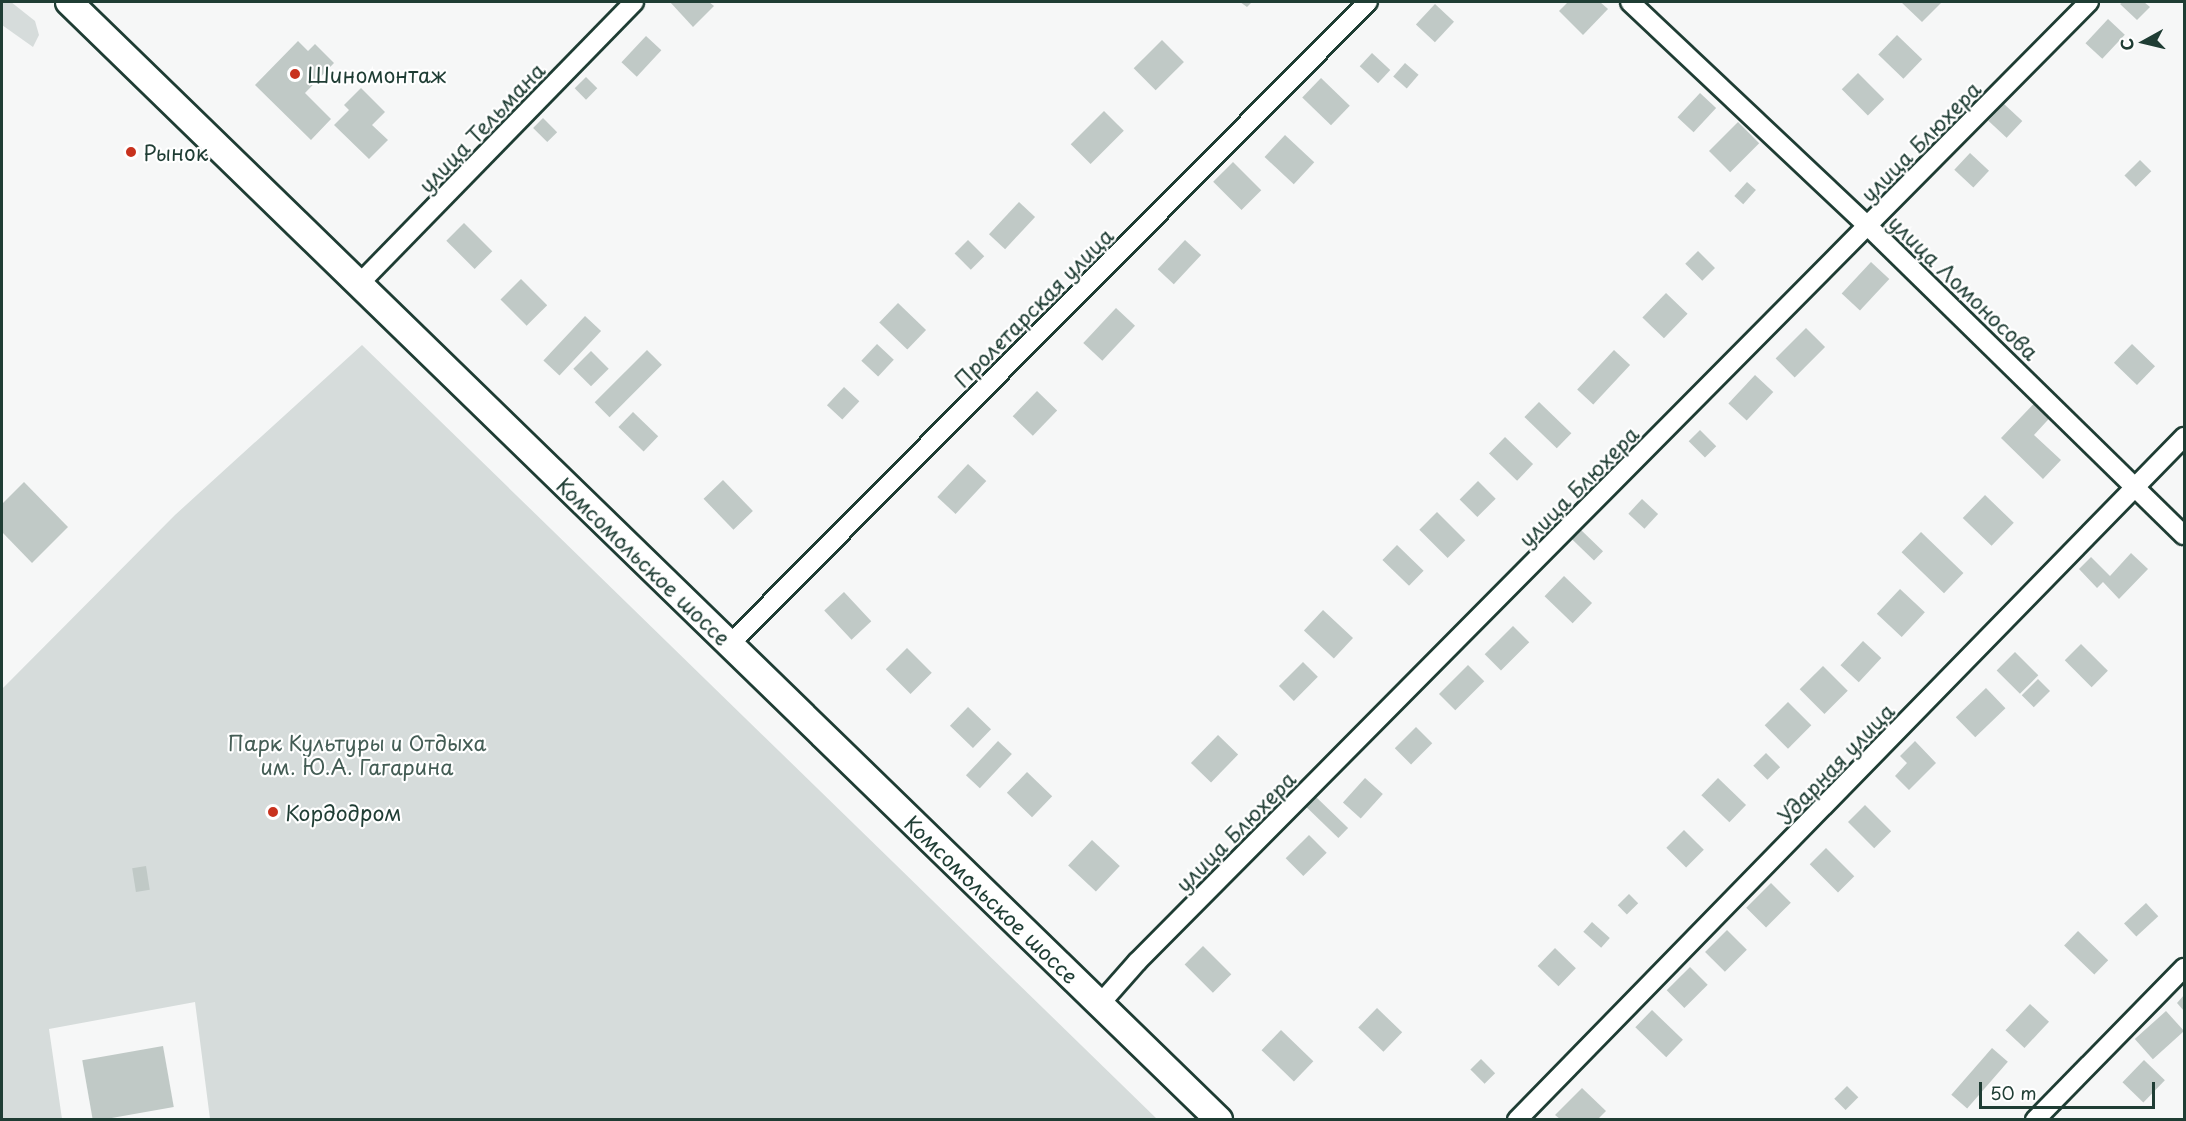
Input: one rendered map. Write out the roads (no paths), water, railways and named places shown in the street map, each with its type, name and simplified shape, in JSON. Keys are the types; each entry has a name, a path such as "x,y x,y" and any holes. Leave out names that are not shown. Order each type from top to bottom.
{"main road":[{"name":"Комсомольское шоссе","path":"69,2 1219,1119"}],"street":[{"name":"улица Тельмана","path":"359,284 634,2"},
{"name":"Пролетарская улица","path":"730,644 1368,2"},
{"name":"улица Ломоносова","path":"1630,2 1868,226 2137,486 2184,535"},
{"name":"улица Блюхера","path":"1100,1004 1137,962 2089,2"},
{"name":"Ударная улица","path":"1517,1119 2184,438"},
{"path":"2035,1119 2184,968"}],"place":[{"name":"Шиномонтаж","path":"295,74"},
{"name":"Рынок","path":"131,152"},
{"name":"Кордодром","path":"273,812"}],"park label":[{"name":"Парк Культуры и Отдыха им. Ю.А. Гагарина","path":"357,754"}]}
